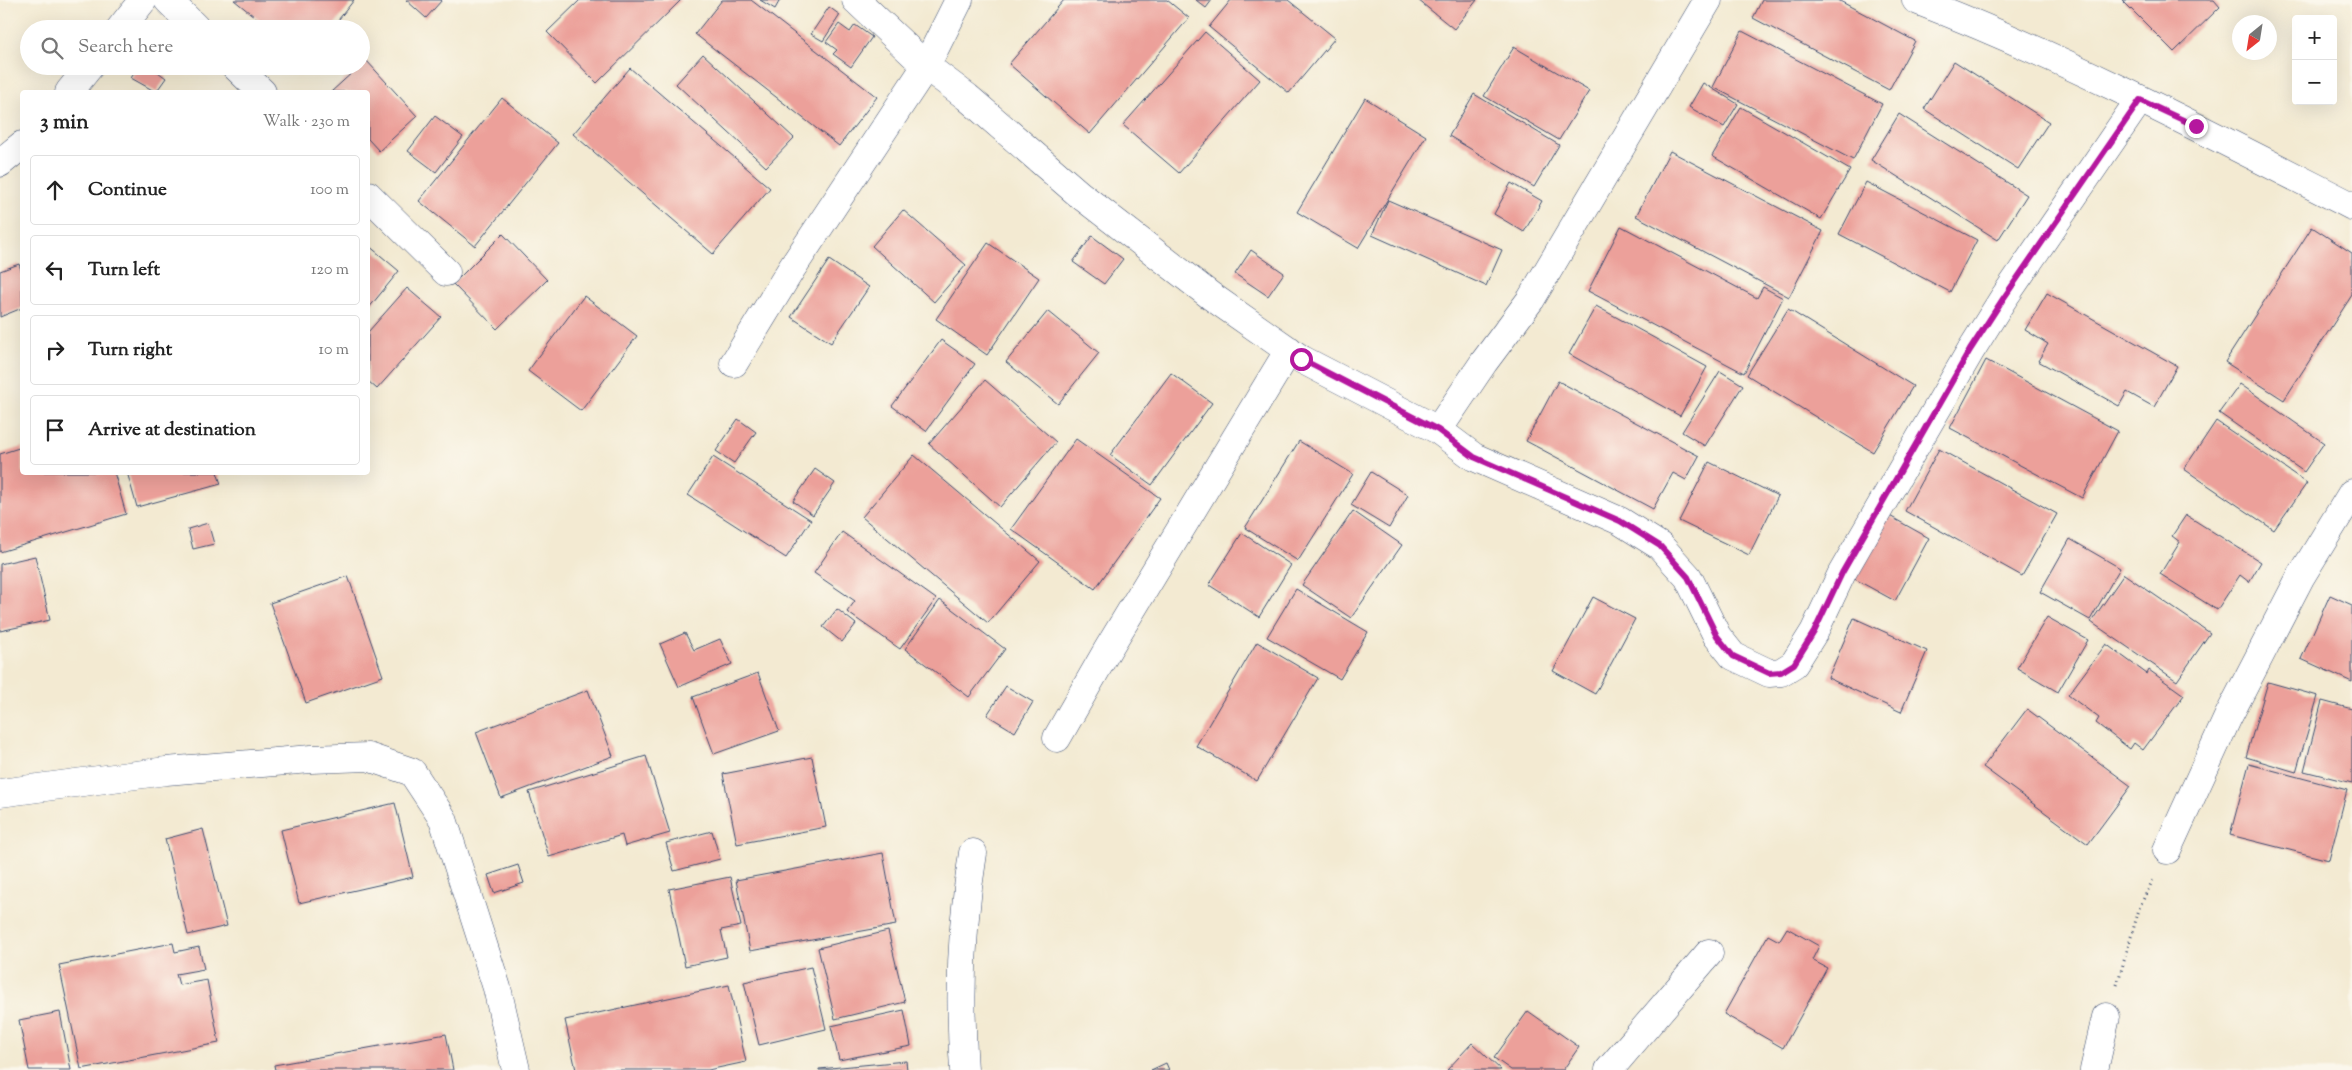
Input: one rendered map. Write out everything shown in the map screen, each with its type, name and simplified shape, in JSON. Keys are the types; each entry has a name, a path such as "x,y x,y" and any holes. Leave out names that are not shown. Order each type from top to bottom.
{"street":[{"path":"127,20 143,0"},
{"path":"168,0 188,20"},
{"path":"856,0 926,66 967,97 1079,194 1211,296 1301,359 1438,430 1474,457 1620,521 1660,546 1688,577 1717,636 1733,656 1769,673 1781,672 1794,664 1814,632 1842,573 1970,350 2140,100"},
{"path":"734,363 792,268 926,66 959,0"},
{"path":"1438,430 1484,362 1531,299 1708,0"},
{"path":"1916,0 1979,24 2196,126 2352,206"},
{"path":"71,90 83,75"},
{"path":"245,75 260,90"},
{"path":"0,163 20,147"},
{"path":"370,198 446,272"},
{"path":"1057,738 1108,648 1289,350"},
{"path":"2167,850 2228,718 2300,578 2352,493"},
{"path":"0,793 166,771 311,759 368,758 412,772 443,819 497,988 516,1070"},
{"path":"964,1070 961,969 965,899 973,854"},
{"path":"1609,1070 1709,953"},
{"path":"2094,1070 2106,1017"}],"path":[{"path":"2106,1017 2130,944 2140,906 2167,850"}],"building":[{"path":"234,0 354,0 338,20 259,20"},
{"path":"406,0 442,0 426,18"},
{"path":"580,0 681,0 597,83 547,32"},
{"path":"722,0 751,0 877,97 839,146 695,34"},
{"path":"760,0 780,0 775,9"},
{"path":"1064,0 1167,0 1189,18 1090,134 1009,64"},
{"path":"1196,0 1212,0 1206,8"},
{"path":"1231,0 1288,0 1335,38 1289,93 1209,27"},
{"path":"1418,0 1477,0 1454,29"},
{"path":"1762,0 1838,0 1915,41 1889,90 1753,18"},
{"path":"2122,0 2214,0 2220,7 2174,52"},
{"path":"829,7 840,15 823,41 811,34"},
{"path":"839,24 850,32 855,25 872,37 851,67 833,54 837,50 826,42"},
{"path":"1742,31 1882,104 1853,160 1713,87"},
{"path":"1205,32 1260,80 1179,173 1123,125"},
{"path":"1514,47 1589,91 1559,140 1484,96"},
{"path":"703,54 794,138 766,167 676,84"},
{"path":"1954,61 2049,122 2018,169 1924,109"},
{"path":"370,64 417,116 379,151 370,141 370,90 333,90 350,75 370,75"},
{"path":"630,68 770,188 713,254 573,134"},
{"path":"133,75 162,75 166,78 157,90 152,90 131,78"},
{"path":"1703,83 1738,104 1724,127 1689,107"},
{"path":"1474,94 1559,145 1534,187 1449,136"},
{"path":"502,98 558,143 475,246 419,201"},
{"path":"1365,98 1426,136 1358,248 1297,212"},
{"path":"1741,107 1850,170 1821,219 1712,156"},
{"path":"1899,114 2027,195 1998,240 1871,160"},
{"path":"435,116 463,137 436,172 408,151"},
{"path":"1670,151 1823,231 1789,297 1636,216"},
{"path":"1866,182 1977,240 1950,292 1839,234"},
{"path":"1511,183 1542,201 1524,232 1494,214"},
{"path":"1388,200 1502,250 1486,286 1372,235"},
{"path":"903,210 966,265 934,302 872,246"},
{"path":"1621,226 1757,298 1763,287 1783,298 1744,373 1588,291"},
{"path":"2312,227 2352,253 2352,295 2284,400 2225,362"},
{"path":"503,234 547,280 497,329 453,284"},
{"path":"1092,236 1123,259 1104,284 1073,262"},
{"path":"988,243 1039,278 987,355 936,319"},
{"path":"370,247 399,271 370,307"},
{"path":"1251,250 1284,273 1268,296 1235,274"},
{"path":"829,260 869,287 831,343 791,317"},
{"path":"19,264 20,267 20,309 0,317 0,271"},
{"path":"407,288 441,317 377,389 370,383 370,330"},
{"path":"2047,293 2177,366 2154,407 2127,392 2119,406 2038,361 2048,344 2025,330"},
{"path":"584,296 637,336 581,411 528,371"},
{"path":"1596,306 1707,367 1680,416 1569,354"},
{"path":"1788,309 1913,386 1873,452 1747,375"},
{"path":"1048,311 1099,353 1058,404 1006,362"},
{"path":"941,340 975,364 926,431 892,406"},
{"path":"1986,360 2118,431 2082,498 1950,428"},
{"path":"1720,371 1743,385 1705,446 1682,432"},
{"path":"1171,373 1212,403 1152,485 1110,455"},
{"path":"985,380 1056,442 1000,507 929,444"},
{"path":"1558,381 1699,456 1686,480 1673,473 1653,509 1526,441"},
{"path":"2240,384 2324,443 2304,472 2219,413"},
{"path":"738,419 756,432 734,463 716,451"},
{"path":"2216,421 2307,483 2274,530 2184,469"},
{"path":"1076,439 1160,498 1095,589 1011,529"},
{"path":"1299,441 1353,474 1298,561 1245,528"},
{"path":"20,448 20,475 115,475 126,514 0,552 0,454"},
{"path":"1939,449 2057,514 2022,576 1905,511"},
{"path":"914,455 1040,561 988,623 862,517"},
{"path":"713,457 811,520 786,558 688,495"},
{"path":"1709,462 1778,496 1749,555 1679,521"},
{"path":"815,469 835,483 813,515 793,501"},
{"path":"1371,472 1408,495 1389,528 1351,505"},
{"path":"128,475 218,475 221,484 137,507"},
{"path":"1353,511 1402,545 1351,618 1302,585"},
{"path":"1886,514 1929,538 1895,601 1851,577"},
{"path":"2186,515 2261,562 2249,582 2240,575 2217,610 2160,574 2180,542 2172,536"},
{"path":"208,523 214,544 193,549 188,529"},
{"path":"842,532 936,599 900,649 847,612 855,601 814,573"},
{"path":"1242,533 1291,565 1259,617 1209,585"},
{"path":"2070,539 2120,568 2090,620 2040,592"},
{"path":"35,556 50,620 0,631 0,564"},
{"path":"2124,574 2210,633 2177,681 2091,622"},
{"path":"348,576 383,676 306,703 270,603"},
{"path":"1296,589 1368,632 1340,679 1267,637"},
{"path":"2330,595 2352,605 2352,682 2301,659"},
{"path":"1593,597 1635,619 1595,694 1553,671"},
{"path":"940,600 1005,649 969,697 905,649"},
{"path":"837,609 856,624 842,642 823,627"},
{"path":"2047,617 2088,640 2058,692 2017,668"},
{"path":"1854,618 1927,651 1901,712 1828,678"},
{"path":"685,633 694,650 720,639 732,664 679,687 660,644"},
{"path":"1257,642 1318,678 1257,781 1196,746"},
{"path":"2106,644 2147,674 2149,670 2184,695 2143,750 2134,743 2130,749 2096,723 2099,718 2068,695"},
{"path":"758,673 779,731 714,754 693,697"},
{"path":"2268,682 2318,696 2296,772 2246,757"},
{"path":"1006,686 1033,702 1015,732 987,715"},
{"path":"588,690 613,756 501,798 476,732"},
{"path":"2322,701 2352,709 2352,783 2304,771"},
{"path":"2027,709 2131,786 2088,844 1983,767"},
{"path":"646,756 670,833 625,846 622,835 549,857 529,792"},
{"path":"812,757 826,827 737,844 723,774"},
{"path":"2249,764 2347,790 2329,860 2230,835"},
{"path":"395,803 413,877 299,903 281,830"},
{"path":"203,829 227,926 188,935 165,839"},
{"path":"712,831 720,859 674,871 666,843"},
{"path":"883,853 896,925 750,951 736,880"},
{"path":"518,865 524,883 494,893 488,875"},
{"path":"730,877 741,926 721,930 727,957 685,966 669,889"},
{"path":"1787,928 1819,946 1812,960 1827,968 1783,1048 1724,1014 1768,935 1779,941"},
{"path":"888,931 905,1002 835,1019 818,948"},
{"path":"173,943 175,952 199,947 204,969 176,974 179,985 207,980 219,1043 81,1069 59,965"},
{"path":"811,967 826,1029 759,1045 744,982"},
{"path":"729,985 746,1062 708,1070 576,1070 565,1020"},
{"path":"904,1010 911,1046 839,1060 831,1026"},
{"path":"1528,1011 1579,1047 1563,1070 1511,1070 1494,1058"},
{"path":"60,1012 71,1070 29,1070 19,1020"},
{"path":"446,1034 453,1070 275,1070 274,1065"},
{"path":"1472,1043 1501,1070 1447,1070"},
{"path":"906,1061 907,1070 819,1070 819,1069"},
{"path":"1166,1063 1169,1070 1151,1070"}],"route":[{"path":"1301,359 1357,386 1438,430 1474,457 1620,521 1660,546 1688,577 1717,636 1733,656 1769,673 1781,672 1794,664 1814,632 1842,573 1970,350 2140,100 2196,126"}]}
